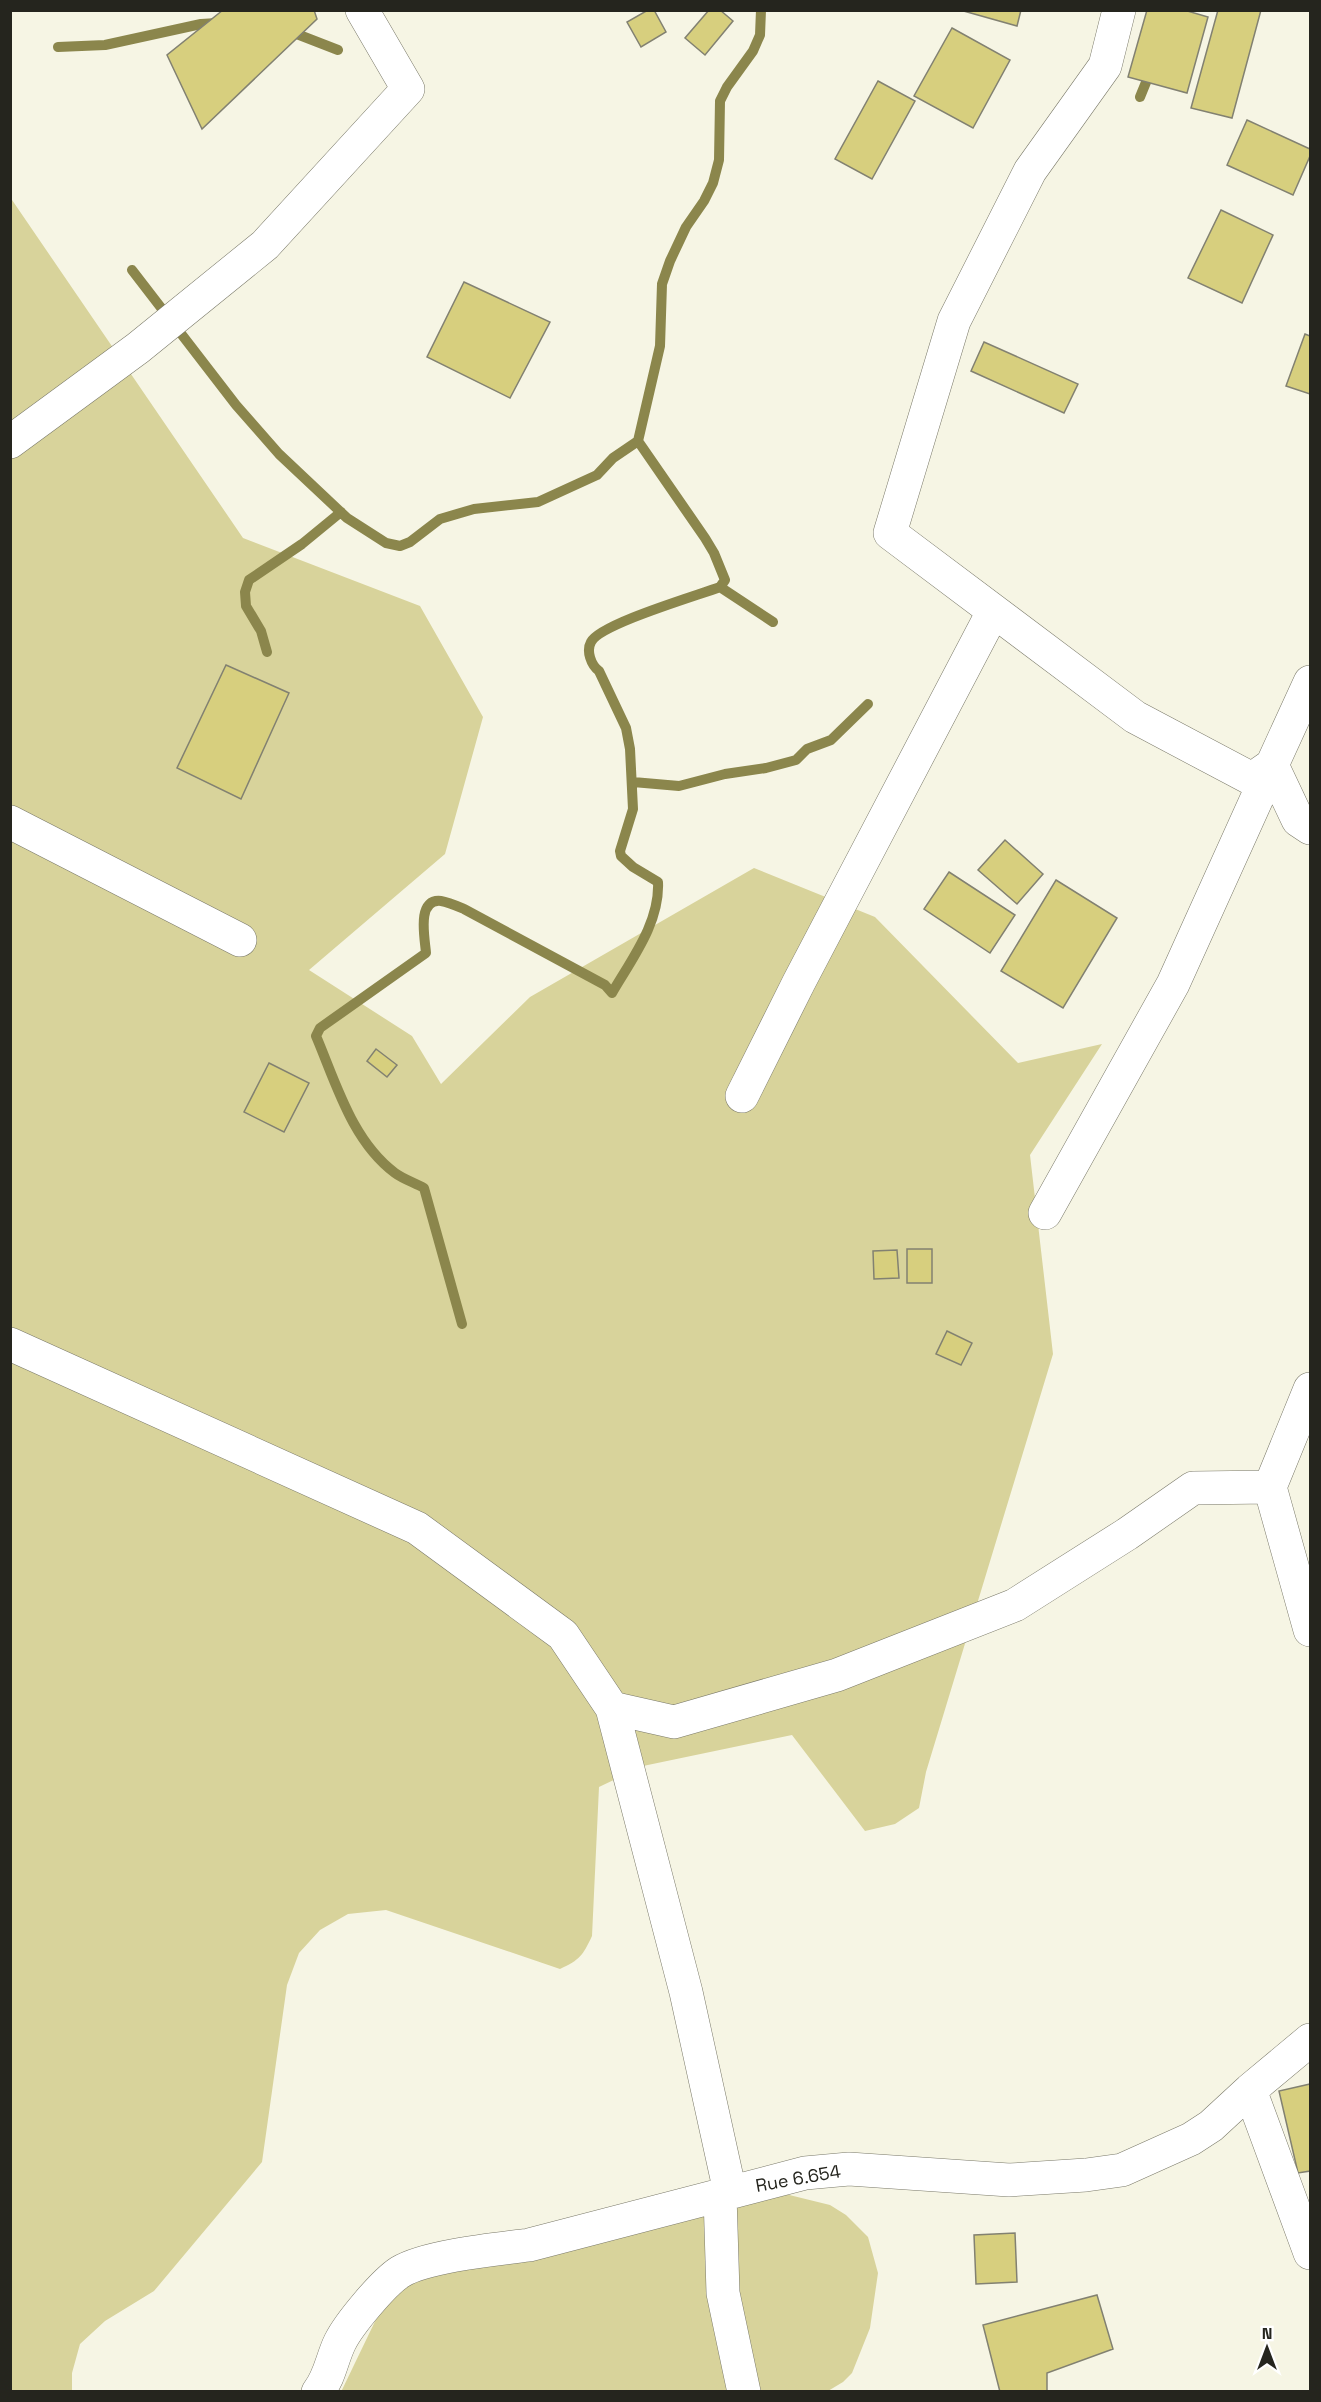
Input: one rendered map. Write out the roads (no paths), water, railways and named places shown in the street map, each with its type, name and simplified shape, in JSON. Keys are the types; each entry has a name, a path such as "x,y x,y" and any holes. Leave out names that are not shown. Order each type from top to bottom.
{"street":[{"path":"10,442 138,348 265,245 408,89 362,10"},
{"path":"1119,10 1105,66 1030,171 954,321 890,533 1136,717 1252,779 1272,765"},
{"path":"742,1096 799,982 993,612"},
{"path":"1045,1213 1173,984 1311,682"},
{"path":"1272,765 1298,820 1311,828"},
{"path":"10,822 240,940"},
{"path":"10,1344 417,1528 562,1635 612,1708 686,1992 725,2194 723,2293 744,2391"},
{"path":"1311,1389 1270,1487 1311,1630"},
{"path":"612,1708 674,1722 837,1675 1015,1605 1127,1534 1193,1488 1270,1487"},
{"name":"Rue 6.654","path":"318,2391 325,2383 341,2341 370,2301 399,2273 415,2265 529,2245 806,2173 849,2169 1009,2180 1086,2175 1122,2170 1191,2139 1211,2126 1250,2090 1311,2040"},
{"path":"1250,2090 1311,2253"}],"waterway":[{"path":"132,270 236,405 279,454 347,518 386,543 400,546 410,542 440,519 474,509 538,502 597,475 613,458 638,441 660,346 662,284 686,227 713,183 719,160 720,101 727,87 753,51 760,35 761,10"},
{"path":"58,47 105,45 201,24 217,23"},
{"path":"289,31 338,50"},
{"path":"1140,97 1151,70"},
{"path":"462,1324 424,1188 395,1173 367,1145 338,1092 316,1036 320,1028 426,953 425,912 433,902 441,901 464,909 605,985 612,993 643,940 654,912 658,882 633,867 621,856 620,851 633,809 630,749 626,728 599,671 592,662 589,654 590,646 598,635 612,627 650,611 720,587 725,580 705,538 638,441"},
{"path":"267,652 261,631 246,606 245,592 249,580 302,544 341,512"},
{"path":"720,587 773,622"},
{"path":"633,782 679,786 796,760 807,749 831,740 868,704"}]}
